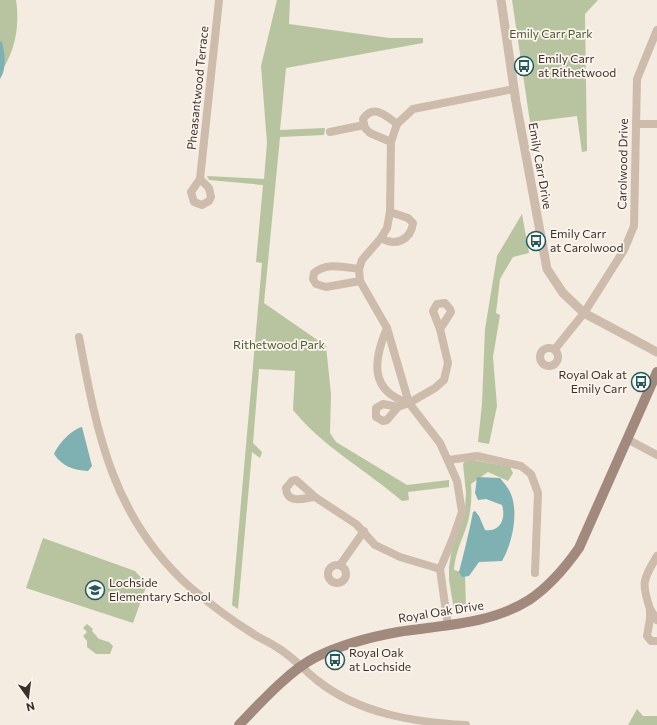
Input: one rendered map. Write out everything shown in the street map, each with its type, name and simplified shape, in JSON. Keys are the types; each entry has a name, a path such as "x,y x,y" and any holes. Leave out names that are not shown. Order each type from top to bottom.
{"main road":[{"name":"Royal Oak Drive","path":"240,725 301,665 350,643 397,632 448,626 486,619 529,600 548,585 566,566 579,548 657,372"}],"street":[{"name":"Pheasantwood Terrace","path":"200,179 218,0"},
{"name":"Emily Carr Drive","path":"501,0 514,89 547,269 563,293 584,313 657,352"},
{"name":"Carolwood Drive","path":"555,349 584,313 624,250 634,226 636,79 657,30"},
{"path":"448,626 440,569 462,512 457,481 449,460 432,431 409,403 387,328 360,281 358,269 362,260 381,238 387,228 390,212 391,142 397,124 413,109 514,89"},
{"path":"391,142 370,133 364,125 364,119 366,115 375,110 397,124"},
{"path":"636,124 657,124"},
{"path":"330,132 364,125"},
{"path":"381,238 387,242 396,242 407,238 412,231 413,223 408,218 390,212"},
{"path":"358,269 332,266 320,268 314,273 313,279 316,284 326,287 360,281"},
{"path":"387,328 377,359 376,367 380,379 386,389 399,400 409,403"},
{"path":"398,406 409,403 435,388 444,380 448,363 440,329"},
{"path":"79,337 99,435 118,490 141,531 162,559 191,587 252,634 278,648 301,665 318,681 342,697 395,717 436,723 466,725"},
{"path":"627,439 657,455"},
{"path":"449,460 477,456 521,466 531,474 538,493 535,573"},
{"path":"315,497 296,500 288,496 286,488 292,481 296,480 315,497 347,517 364,532 375,546 385,551 440,569"},
{"path":"340,565 364,532"},
{"path":"657,556 645,577 644,584 650,609 647,636 651,641 657,641"},
{"path":"650,609 657,620"}],"green space":[{"path":"0,0 16,0 17,29 13,48 0,73"},
{"name":"Rithetwood Park","path":"277,0 290,0 289,24 389,38 423,38 423,43 286,68 280,130 325,128 324,135 280,137 264,303 326,346 331,394 330,433 336,442 407,485 449,480 449,487 408,492 409,500 402,501 331,447 293,410 295,371 259,369 253,443 262,452 260,458 252,452 238,609 232,605 262,263 256,262 263,185 209,180 207,176 264,179 267,143 261,66"},
{"name":"Emily Carr Park","path":"512,0 598,0 585,14 587,151 582,152 577,116 530,122"},
{"path":"522,214 529,253 513,257 500,279 496,313 500,315 493,357 497,406 489,444 478,442 482,404 485,329 497,256"},
{"path":"474,460 510,467 513,473 508,481 488,472 471,484 469,515 457,552 454,570 465,573 466,609 454,610 449,580 449,567 452,548 465,509 466,493 463,464 465,461"},
{"path":"43,538 135,571 147,584 133,623 26,588"},
{"path":"87,624 93,629 92,631 99,639 109,642 113,646 110,654 96,654 87,647 87,641 83,636 87,632 83,628"},
{"path":"637,709 643,716 657,716 657,725 628,725"}],"water":[{"path":"0,41 2,42 5,61 4,70 0,79"},
{"path":"82,427 92,466 88,471 78,470 65,465 54,454 66,438 78,428"},
{"path":"477,477 500,478 507,487 514,505 513,530 509,546 502,561 479,562 469,576 462,577 459,572 473,512 475,511 479,516 485,530 495,529 503,519 502,505 486,499 478,500 475,493"}],"place":[{"name":"Emily Carr at Rithetwood","path":"524,66"},
{"name":"Emily Carr at Carolwood","path":"536,241"},
{"name":"Royal Oak at Emily Carr","path":"641,382"},
{"name":"Lochside Elementary School","path":"95,590"},
{"name":"Royal Oak at Lochside","path":"335,660"}]}
